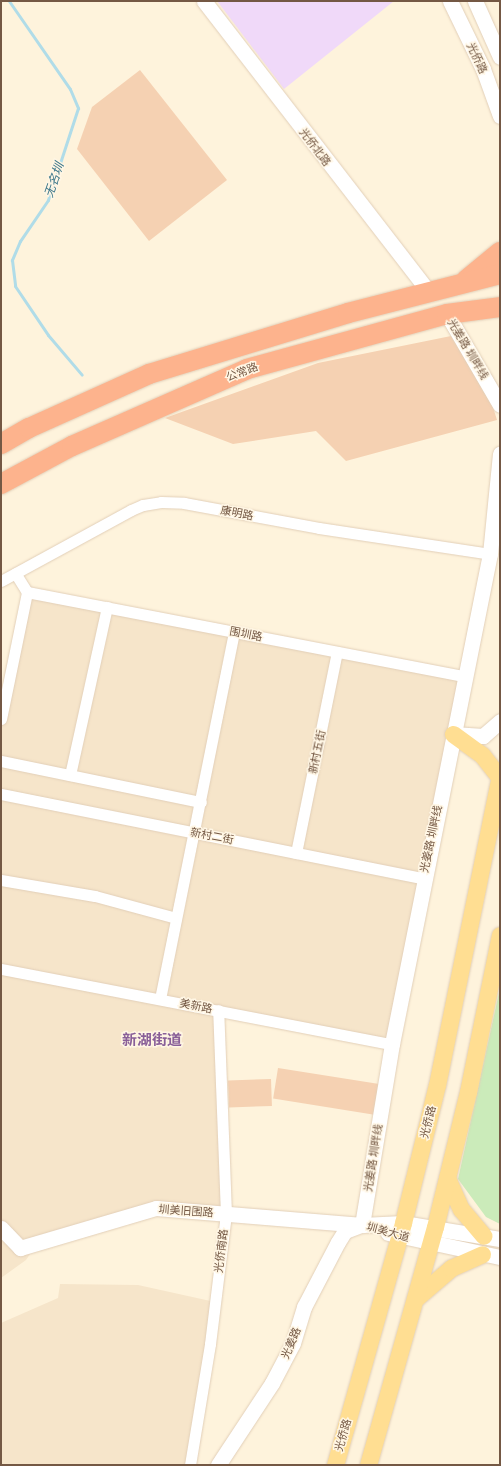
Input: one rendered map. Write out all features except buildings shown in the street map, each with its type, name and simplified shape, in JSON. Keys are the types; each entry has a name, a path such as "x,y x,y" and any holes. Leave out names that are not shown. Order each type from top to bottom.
{"highway":[{"path":"463,282 500,252"},
{"path":"1,444 29,428 149,374 246,343 428,291 500,274"},
{"name":"公常路","path":"1,484 72,446 247,369 447,314 480,311 500,307"},
{"path":"480,311 500,320"}],"main road":[{"path":"453,734 482,755 500,776"},
{"name":"光侨路","path":"335,1465 401,1230 437,1085 500,776"},
{"path":"368,1465 433,1234 447,1178 468,1092 500,935"},
{"path":"447,1178 462,1210 492,1238"},
{"path":"415,1299 450,1268 482,1254"}],"street":[{"name":"光侨北路","path":"204,1 428,291"},
{"name":"光侨路","path":"450,1 483,69 500,116"},
{"name":"光侨路","path":"475,1 500,57"},
{"name":"光姜路 圳畔线","path":"447,314 500,405"},
{"name":"光姜路 圳畔线","path":"362,1225 392,1044 423,878 490,554 500,453"},
{"name":"康明路","path":"1,581 143,504 161,502 184,503 318,528 490,554"},
{"path":"1,719 27,592 15,573"},
{"name":"围圳路","path":"27,592 465,676"},
{"path":"70,775 107,607"},
{"path":"160,999 201,802 234,632"},
{"name":"新村五街","path":"296,853 337,652"},
{"path":"453,734 483,736 500,721"},
{"path":"1,761 201,802"},
{"name":"新村二街","path":"1,794 423,878"},
{"path":"1,880 95,896 176,918"},
{"name":"美新路","path":"1,969 392,1044"},
{"name":"光侨南路","path":"190,1465 210,1344 226,1214 218,1010"},
{"name":"圳美旧围路","path":"1,1228 20,1248 156,1208 362,1225"},
{"name":"圳美大道","path":"362,1225 433,1234 492,1238"},
{"name":"光姜路","path":"218,1465 272,1383 290,1350 304,1307 338,1242 345,1231 362,1225"},
{"name":"圳美大道","path":"433,1234 482,1254 500,1257"}],"shaded area":[{"path":"217,1 394,1 284,89"},
{"path":"27,592 465,676 392,1044 218,1010 226,1214 156,1208 36,1245 26,1260 1,1278 1,719"},
{"path":"60,1284 138,1285 215,1302 189,1465 1,1465 1,1323 58,1298"}],"green space":[{"path":"500,988 500,1224 486,1217 458,1179"}],"waterway":[{"name":"无名圳","path":"9,1 70,89 78,108 48,200 20,241 12,260 15,286 48,335 82,375"}],"district":[{"name":"新湖街道","path":"152,1040"}]}
